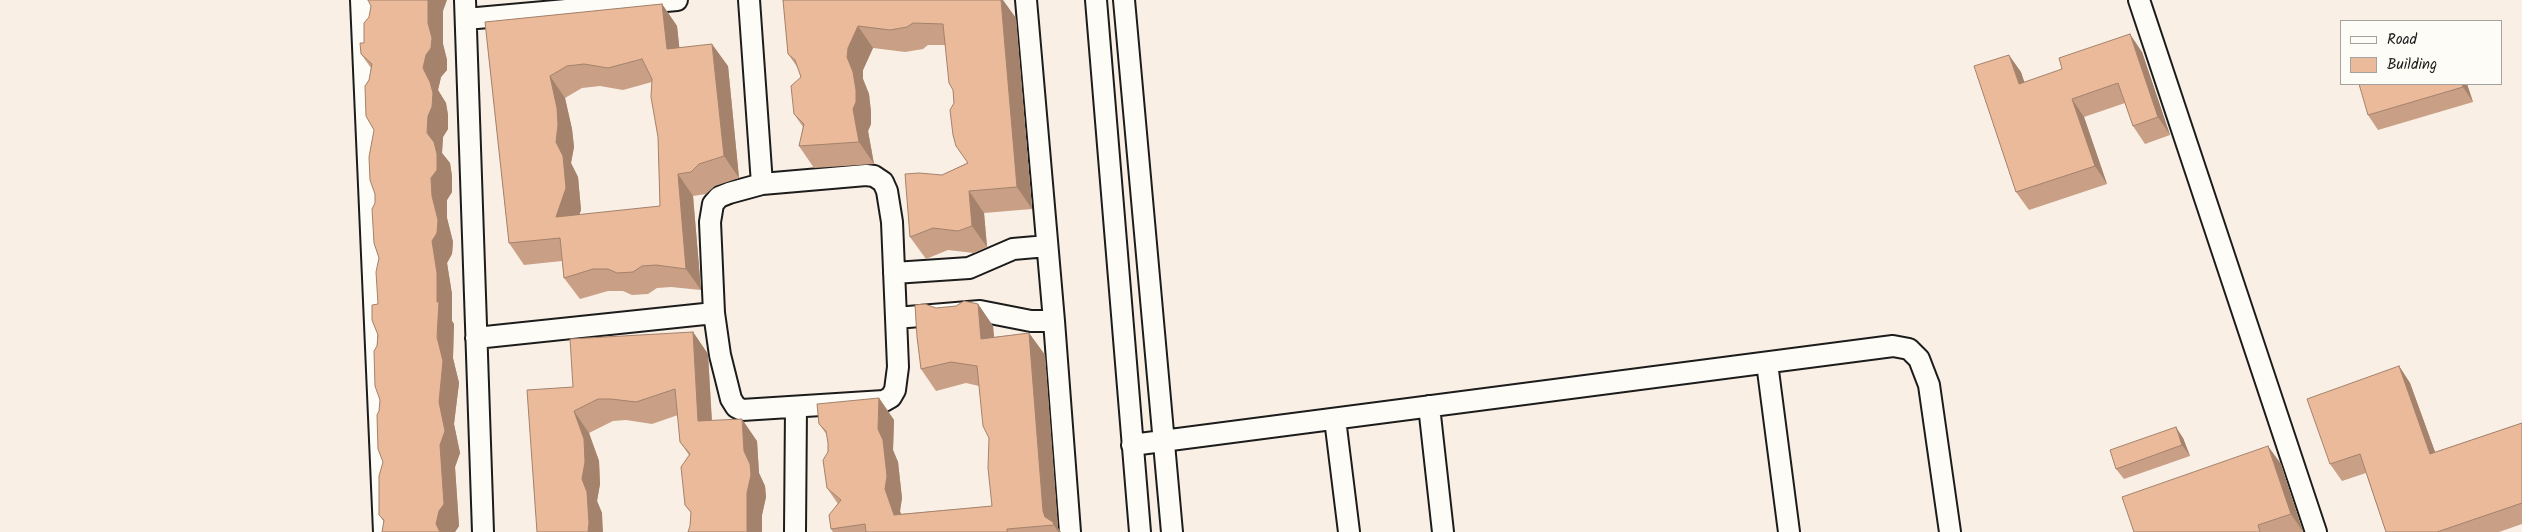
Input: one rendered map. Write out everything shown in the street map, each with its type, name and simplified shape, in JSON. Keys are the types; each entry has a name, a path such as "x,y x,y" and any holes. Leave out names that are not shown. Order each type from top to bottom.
{"street":[{"path":"361,0 384,532"},
{"path":"483,532 465,10 677,0"},
{"path":"749,0 762,184"},
{"path":"1026,0 1048,246 1070,532"},
{"path":"1096,0 1140,532"},
{"path":"1124,0 1172,532"},
{"path":"2139,0 2316,532"},
{"path":"866,175 874,176 883,182 887,191 892,222 894,273 898,367 895,390 891,397 884,401 796,407 742,410 736,407 731,399 720,355 714,313 710,222 712,204 719,197 762,184 866,175"},
{"path":"894,273 969,268 1014,249 1048,246"},
{"path":"896,318 980,311 1031,321 1054,321"},
{"path":"476,338 714,313"},
{"path":"1132,445 1893,346 1909,349 1919,359 1929,385 1950,532"},
{"path":"1767,363 1789,532"},
{"path":"1430,406 1443,532"},
{"path":"795,532 796,407"},
{"path":"1335,419 1348,532"}],"building":[{"path":"368,0 428,0 428,23 432,38 431,48 426,55 423,68 433,93 432,107 428,116 427,133 434,142 437,154 437,170 431,178 432,196 438,220 437,233 432,241 437,273 437,302 439,302 437,337 443,361 439,402 445,431 440,445 444,504 439,511 436,524 440,532 382,532 384,520 379,515 379,476 383,462 378,449 377,415 380,400 375,386 374,351 377,346 378,335 372,320 372,305 378,304 376,272 379,258 374,243 372,209 375,203 375,194 370,180 369,157 374,130 366,116 365,86 369,80 372,64 361,54 360,43 364,43 364,23 369,17 371,6"},
{"path":"783,0 1001,0 1017,187 969,191 972,226 958,231 933,228 910,237 905,174 942,175 968,163 956,146 953,135 950,110 954,103 953,90 949,83 943,24 913,23 907,27 890,30 858,26 848,48 847,57 853,72 856,90 856,102 853,109 859,142 799,146 804,124 794,114 791,86 801,77 795,60 788,54"},
{"path":"662,4 667,49 712,44 724,156 699,164 691,172 678,174 686,269 656,265 642,266 633,272 617,273 608,269 593,269 564,278 560,238 509,243 485,22","holes":["642,59 652,79 651,97 658,137 660,206 556,217 566,188 563,156 556,142 557,108 550,76 567,66 584,64 608,68"]},
{"path":"2130,34 2158,117 2133,126 2118,83 2072,99 2095,166 2016,192 1974,66 2009,55 2019,84 2062,69 2059,58"},
{"path":"2359,85 2462,85 2463,87 2368,115"},
{"path":"964,301 978,304 981,339 1029,333 1043,511 1045,517 1053,522 1054,525 1007,529 1007,532 866,532 865,524 831,529 829,515 841,500 827,488 823,460 828,452 828,443 826,431 819,424 817,404 879,398 878,429 883,440 887,476 885,489 894,515 992,506 988,468 989,438 983,426 977,366 951,362 921,369 915,305 925,304 936,308 956,306"},
{"path":"693,332 698,421 742,419 744,451 750,464 751,475 747,493 747,532 688,532 691,512 685,505 681,467 690,454 680,442 675,389 636,402 598,399 574,411 584,439 585,462 582,479 587,492 588,532 537,532 527,390 573,387 570,339"},
{"path":"2399,366 2430,454 2522,423 2522,503 2437,532 2386,532 2360,454 2330,464 2307,399"},
{"path":"2176,427 2182,445 2116,469 2110,450"},
{"path":"2268,446 2291,514 2258,525 2260,532 2134,532 2122,497"}]}
